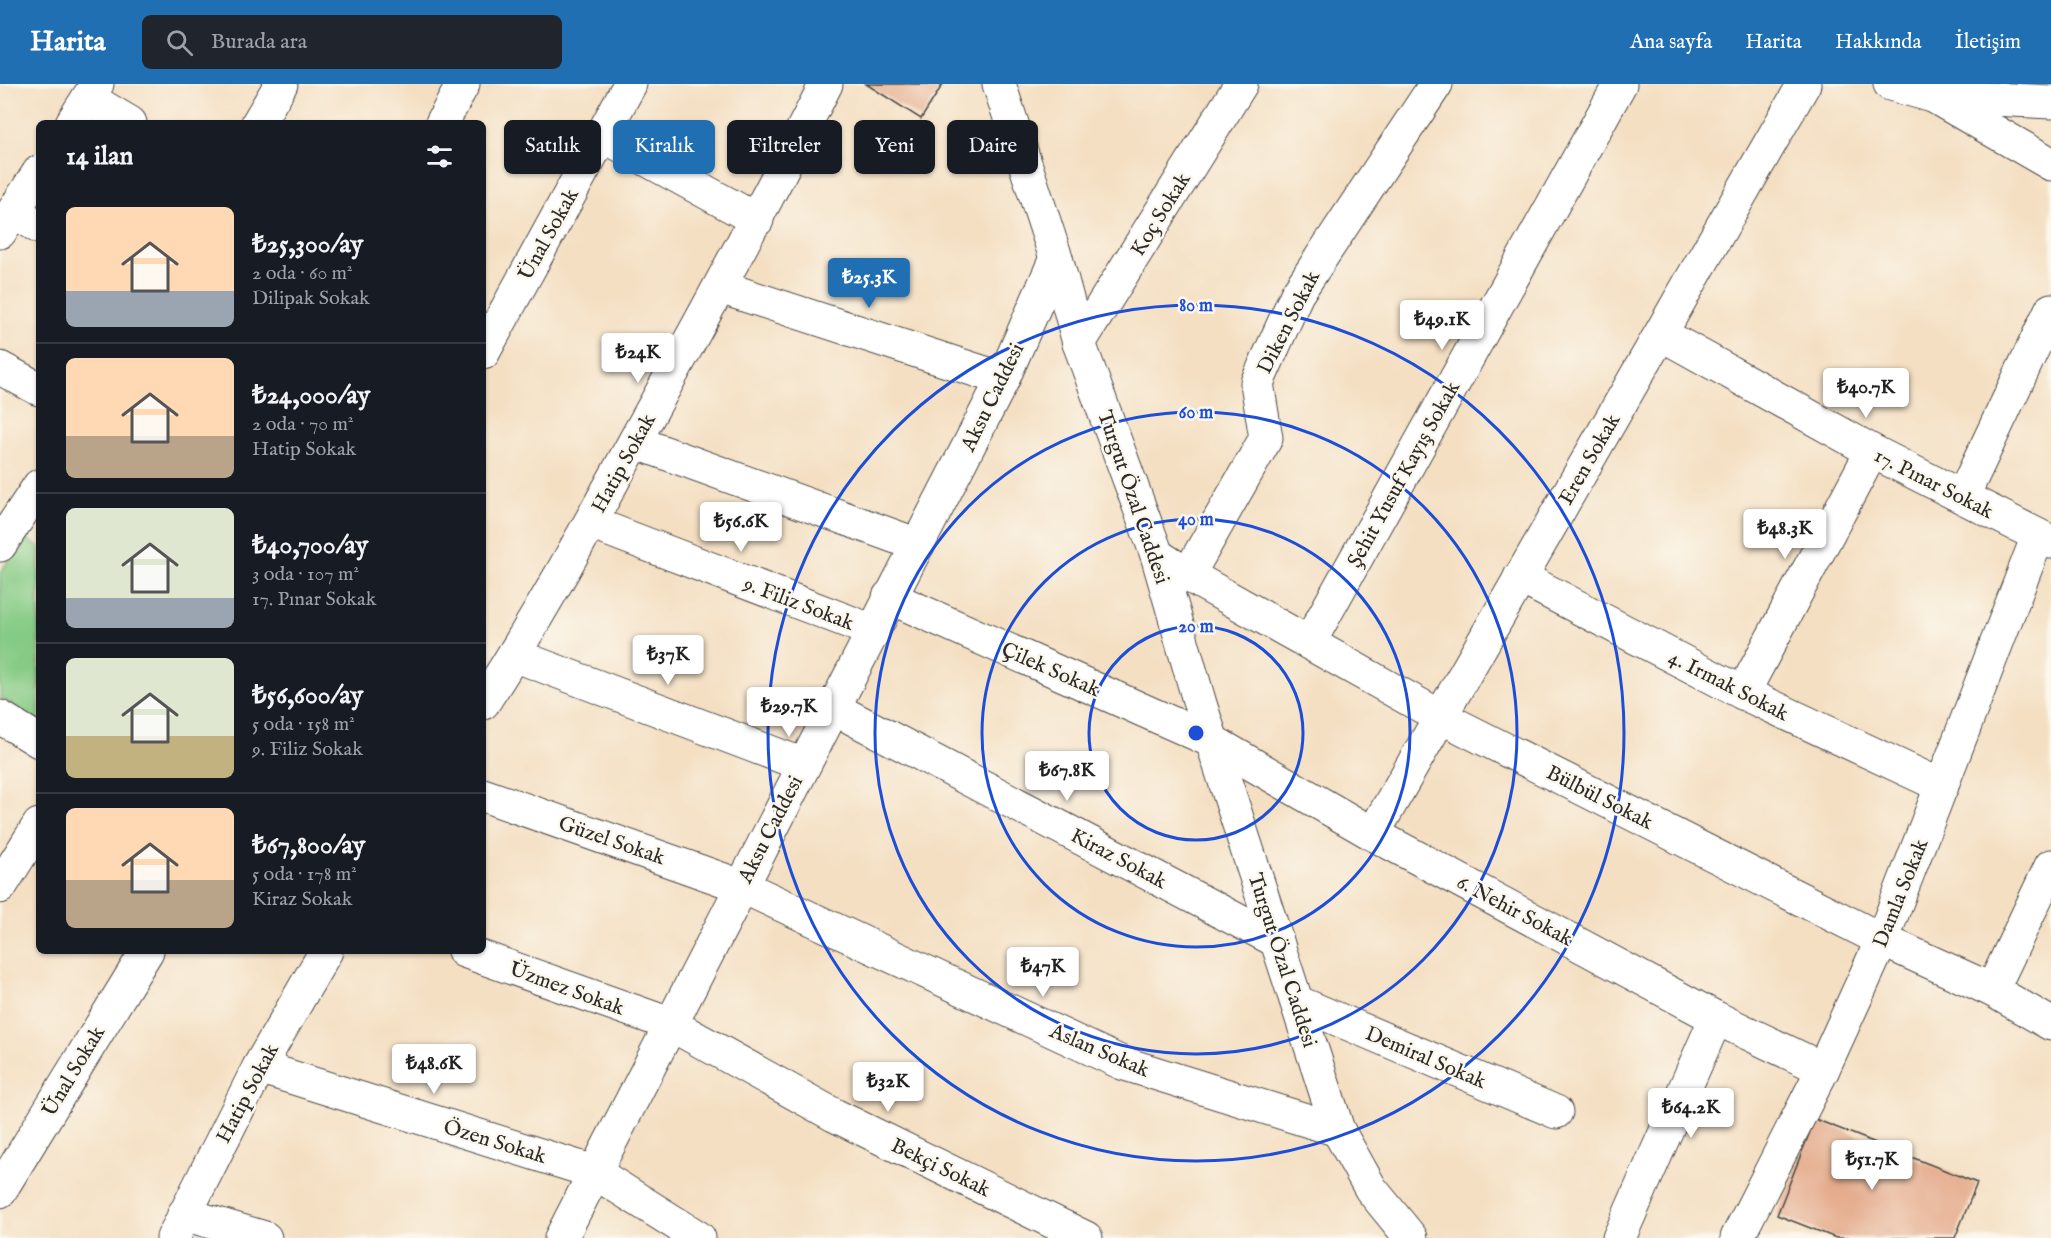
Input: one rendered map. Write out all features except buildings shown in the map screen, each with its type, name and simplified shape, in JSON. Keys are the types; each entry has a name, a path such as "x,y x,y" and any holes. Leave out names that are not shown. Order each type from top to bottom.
{"street":[{"path":"260,120 281,84"},
{"path":"444,120 463,84"},
{"name":"Ünal Sokak","path":"486,348 630,84"},
{"name":"Hatip Sokak","path":"486,698 591,523 757,220 826,84"},
{"name":"Turgut Özal Caddesi","path":"999,84 1056,258 1079,343 1157,555 1212,741 1338,1130 1371,1188 1411,1238"},
{"name":"Koç Sokak","path":"1079,343 1241,84"},
{"name":"Diken Sokak","path":"1188,575 1266,438 1257,383 1297,294 1436,84"},
{"name":"Şehit Yusuf Kayış Sokak","path":"1309,643 1620,84"},
{"name":"Eren Sokak","path":"1372,834 1804,84"},
{"path":"1890,84 1933,96 2051,102"},
{"path":"1933,96 2051,164"},
{"path":"86,102 124,120"},
{"path":"602,135 757,220"},
{"path":"18,223 36,179"},
{"name":"Aksu Caddesi","path":"561,1238 1003,379 1056,258"},
{"path":"720,287 1003,379"},
{"path":"1963,496 2051,310"},
{"name":"17. Pınar Sokak","path":"1661,333 1872,451 2045,539"},
{"path":"635,442 918,544"},
{"path":"1743,693 1872,451"},
{"path":"0,545 36,491"},
{"name":"9. Filiz Sokak","path":"591,523 873,631"},
{"name":"Damla Sokak","path":"1737,1238 1823,1069 1882,940 1942,786 2045,539"},
{"name":"Bülbül Sokak","path":"1157,555 1188,575 1441,717 1882,940 1992,990 2051,1024"},
{"name":"4. Irmak Sokak","path":"1520,577 1743,693 1942,786"},
{"name":"Çilek Sokak","path":"889,597 1212,741"},
{"path":"514,655 804,765"},
{"name":"Kiraz Sokak","path":"833,708 1277,941"},
{"path":"0,717 36,739"},
{"name":"6. Nehir Sokak","path":"1212,741 1372,834 1716,1018 1823,1069"},
{"name":"Güzel Sokak","path":"486,796 741,886"},
{"path":"0,887 36,830"},
{"path":"1992,990 2051,866"},
{"name":"Aslan Sokak","path":"741,886 1122,1063 1338,1130"},
{"name":"Ünal Sokak","path":"0,1191 145,954"},
{"name":"Hatip Sokak","path":"178,1226 259,1067 324,954"},
{"name":"Üzmez Sokak","path":"472,954 670,1024"},
{"name":"Demiral Sokak","path":"1297,1002 1556,1112"},
{"path":"1625,1235 1716,1018"},
{"name":"Bekçi Sokak","path":"670,1024 834,1115 1086,1238"},
{"name":"Özen Sokak","path":"259,1067 594,1172 699,1238"},
{"path":"178,1226 265,1238"}],"green space":[{"path":"24,537 36,545 36,720 0,698 0,573"}]}
